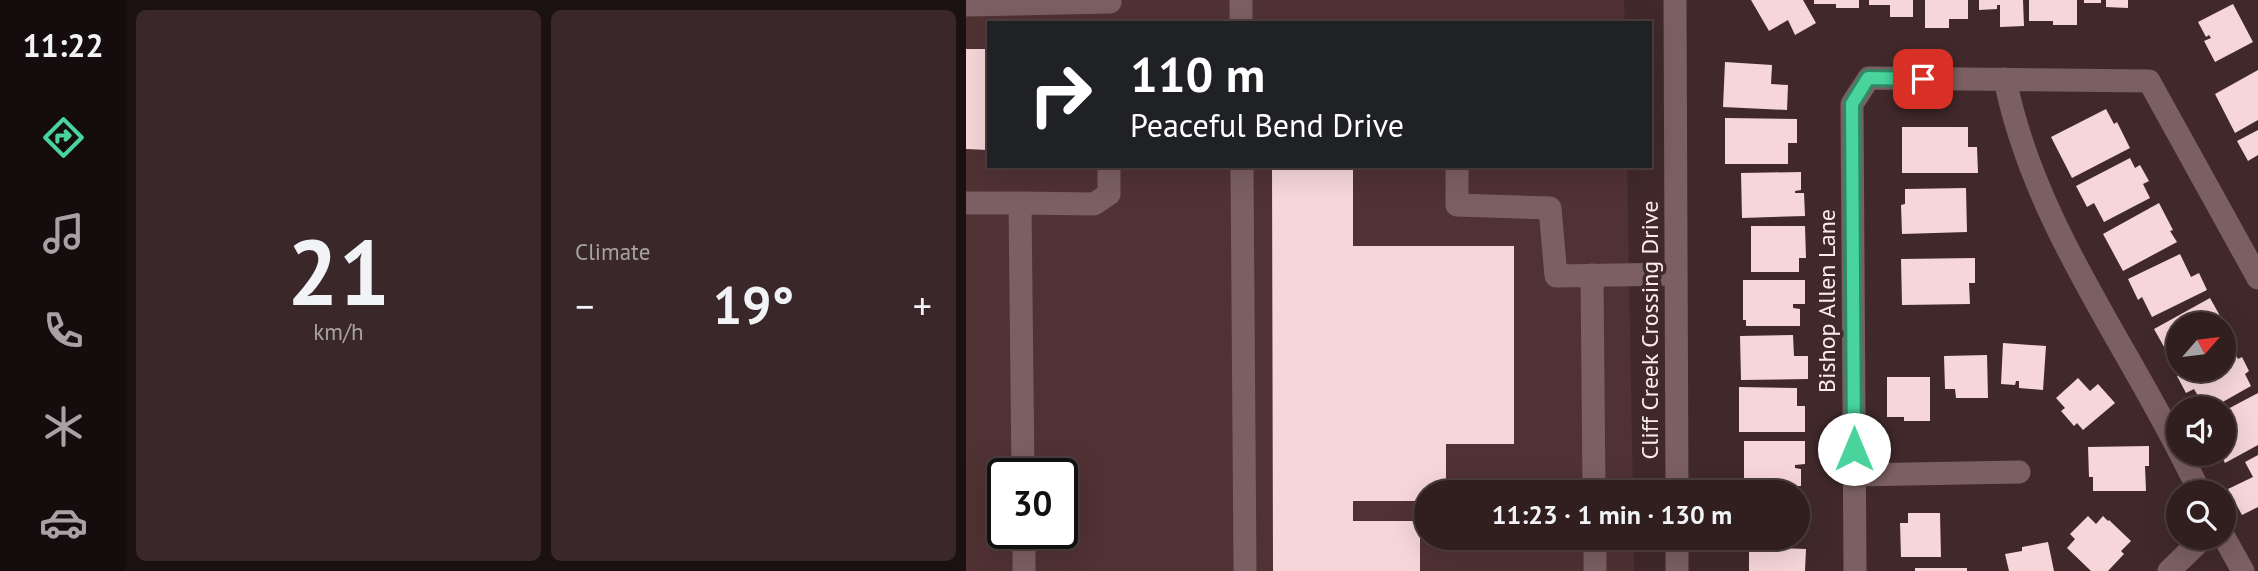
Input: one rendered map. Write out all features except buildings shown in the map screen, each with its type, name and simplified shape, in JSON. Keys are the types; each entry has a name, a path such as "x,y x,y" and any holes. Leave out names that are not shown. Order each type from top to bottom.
{"street":[{"path":"1241,0 1241,21"},
{"name":"Cliff Creek Crossing Drive","path":"1675,0 1677,480"},
{"path":"966,5 1110,8"},
{"name":"Bishop Allen Lane","path":"1855,571 1852,104 1868,78 2005,79"},
{"path":"2166,428 2089,288 2038,186 2010,104 2005,79 2150,81 2258,278"},
{"path":"966,202 1094,204 1109,194 1109,168"},
{"path":"1242,168 1245,571"},
{"path":"1457,168 1457,205 1550,208 1556,276 1676,274"},
{"path":"1020,203 1023,458"},
{"path":"1592,275 1594,480"},
{"path":"1855,475 2019,472"},
{"path":"1024,549 1024,571"},
{"path":"1595,550 1595,571"},
{"path":"1677,550 1677,571"},
{"path":"2169,571 2191,550"},
{"path":"2231,550 2243,571"}],"shaded area":[{"path":"966,0 1624,0 1625,21 987,21 987,168 1627,168 1633,480 1414,480 1414,550 1634,550 1634,571 966,571"}],"route":[{"path":"1854,449 1852,104 1868,78 1923,79"}]}
